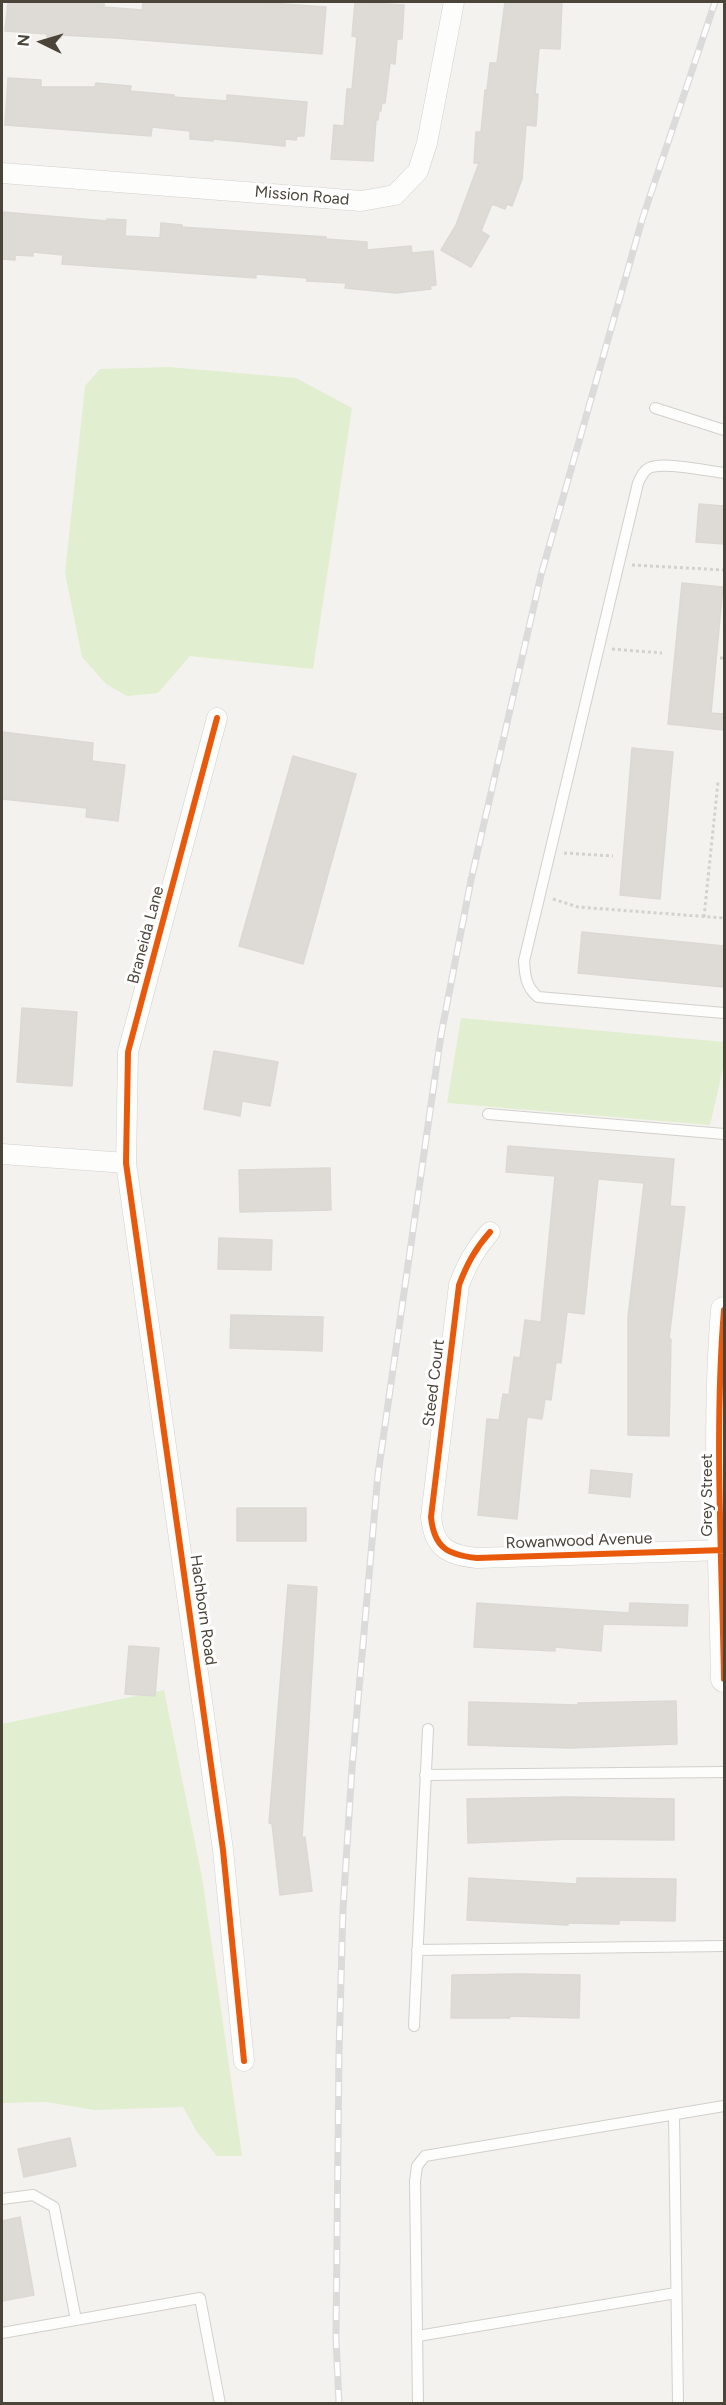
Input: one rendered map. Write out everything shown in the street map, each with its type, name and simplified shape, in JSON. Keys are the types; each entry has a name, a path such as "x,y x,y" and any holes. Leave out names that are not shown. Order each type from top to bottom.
{"street":[{"name":"Mission Road","path":"2,173 361,201 395,195 418,171 427,143 454,2"},
{"name":"Braneida Lane","path":"126,1163 128,1052 217,718"},
{"path":"2,1154 126,1163"},
{"name":"Hachborn Road","path":"126,1163 223,1850 244,2061"},
{"name":"Steed Court","path":"440,1544 432,1529 431,1517 459,1286 469,1260 478,1245 490,1232"},
{"name":"Grey Street","path":"724,1310 721,1385 724,1679"},
{"name":"Rowanwood Avenue","path":"440,1544 447,1552 477,1558 723,1550"}],"lane":[{"path":"655,408 724,430"},
{"path":"724,473 662,466 650,468 642,474 638,483 524,961 525,978 531,992 538,997 724,1013"},
{"path":"488,1114 724,1134"},
{"path":"414,2026 428,1729"},
{"path":"425,1775 724,1772"},
{"path":"417,1950 724,1946"},
{"path":"418,2403 416,2181 417,2166 425,2156 724,2106"},
{"path":"674,2116 678,2403"},
{"path":"2,2199 33,2195 54,2207 76,2320"},
{"path":"418,2336 676,2294"},
{"path":"2,2333 200,2298 220,2403"}],"path":[{"path":"618,564 724,570"},
{"path":"598,648 662,653"},
{"path":"704,917 718,782"},
{"path":"550,852 613,856"},
{"path":"540,895 578,907 724,918"}],"green space":[{"path":"169,367 296,378 352,408 313,669 190,656 158,693 127,696 106,684 82,657 65,573 85,386 100,369"},
{"path":"461,1018 724,1042 724,1064 710,1125 447,1103"},
{"path":"164,1690 202,1877 242,2156 217,2156 197,2132 183,2107 94,2110 46,2102 2,2103 2,1724"}],"building":[{"path":"8,2 104,2 104,7 142,10 143,2 257,2 326,7 322,54 116,38 61,35 61,38 47,37 47,34 5,31"},
{"path":"355,2 404,5 402,39 397,39 395,64 390,63 385,103 382,103 378,120 376,120 373,161 331,159 334,125 344,126 347,89 352,89 357,37 352,36"},
{"path":"505,2 562,2 560,49 539,48 535,94 538,94 536,126 526,125 522,179 512,206 507,204 505,209 492,204 481,231 489,236 471,267 441,250 456,225 479,163 474,163 476,132 481,132 490,63 497,63"},
{"path":"8,78 41,80 41,87 95,87 96,83 131,86 130,91 174,95 174,97 227,101 227,95 307,102 304,136 297,136 296,140 285,139 285,146 190,139 190,131 152,127 151,136 5,125"},
{"path":"2,212 107,221 107,219 126,220 125,236 160,238 161,223 182,225 182,227 367,242 367,250 411,246 412,253 433,251 436,285 430,286 431,289 396,293 345,288 346,283 307,281 307,278 256,274 256,278 62,264 63,255 33,252 33,256 15,255 15,260 2,259"},
{"path":"699,504 724,506 724,544 696,542"},
{"path":"682,583 723,587 711,713 724,714 724,730 668,724"},
{"path":"2,732 93,743 92,761 125,765 118,821 86,817 87,808 2,799"},
{"path":"632,748 673,752 660,899 620,895"},
{"path":"293,756 356,774 303,964 239,946"},
{"path":"582,932 724,946 724,987 578,973"},
{"path":"22,1008 77,1012 72,1086 17,1082"},
{"path":"214,1051 278,1062 270,1106 242,1101 240,1116 204,1109"},
{"path":"508,1146 674,1159 670,1206 685,1207 669,1339 671,1339 669,1436 628,1435 628,1317 644,1183 598,1179 584,1314 567,1312 561,1363 556,1362 551,1400 545,1399 542,1419 527,1417 517,1519 478,1515 487,1419 499,1420 503,1394 509,1395 514,1357 520,1358 525,1320 541,1322 555,1176 506,1172"},
{"path":"330,1168 331,1210 240,1212 239,1170"},
{"path":"219,1238 272,1240 271,1270 218,1269"},
{"path":"231,1315 323,1317 322,1351 230,1348"},
{"path":"591,1470 632,1474 630,1497 589,1493"},
{"path":"237,1508 306,1508 306,1541 237,1541"},
{"path":"288,1585 317,1587 302,1838 305,1837 312,1891 280,1895 272,1824 269,1823"},
{"path":"477,1603 629,1613 630,1603 688,1605 687,1626 603,1624 601,1651 555,1647 555,1651 474,1647"},
{"path":"129,1646 159,1648 155,1696 125,1694"},
{"path":"676,1701 677,1744 571,1748 468,1745 469,1702 578,1705 578,1703"},
{"path":"569,1797 674,1799 674,1840 570,1839 468,1843 467,1799"},
{"path":"469,1878 577,1884 577,1878 676,1879 675,1921 619,1920 619,1924 568,1923 568,1925 467,1920"},
{"path":"452,1975 580,1975 579,2018 510,2016 510,2018 451,2018"},
{"path":"70,2138 76,2166 24,2177 18,2149"},
{"path":"20,2217 34,2295 2,2301 2,2221"}],"railway":[{"path":"339,2404 336,2338 339,2051 343,1909 352,1768 378,1474 441,1035 471,880 541,575 642,220 715,2"}],"cycle path":[{"path":"217,718 128,1052 126,1163 223,1850 244,2061"},
{"path":"490,1232 472,1257 459,1285 431,1517 439,1543 450,1552 477,1558 724,1550"},
{"path":"724,1310 719,1448 724,1679"}]}
